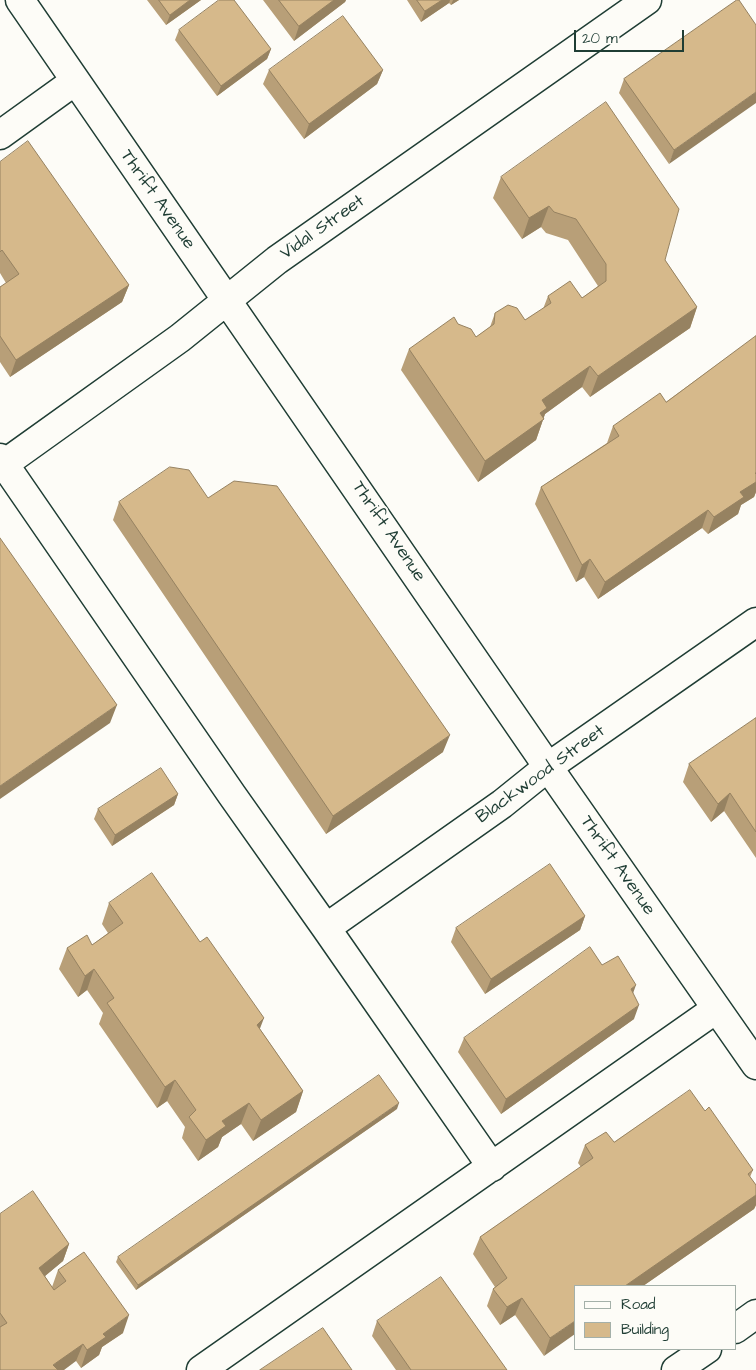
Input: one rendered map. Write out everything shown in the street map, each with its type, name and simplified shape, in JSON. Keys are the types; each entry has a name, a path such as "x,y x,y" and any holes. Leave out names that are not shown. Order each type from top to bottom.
{"street":[{"name":"Thrift Avenue","path":"20,0 548,767 756,1065"},
{"name":"Vidal Street","path":"2,461 180,338 285,254 647,0"},
{"path":"0,135 75,81"},
{"path":"2,461 492,1168"},
{"name":"Blackwood Street","path":"326,928 502,804 548,767 756,622"},
{"path":"201,1370 492,1168 716,1009"},
{"path":"736,1328 756,1314"},
{"path":"676,1370 706,1350"}],"building":[{"path":"159,0 190,0 170,15"},
{"path":"219,0 234,0 271,49 221,86 179,30"},
{"path":"279,0 334,0 299,26"},
{"path":"417,0 442,0 425,11"},
{"path":"739,0 756,25 756,92 674,150 624,79"},
{"path":"343,16 383,70 309,124 269,70"},
{"path":"606,102 679,209 665,260 697,307 598,376 590,366 542,400 547,408 540,413 544,419 485,461 409,349 454,317 458,324 471,329 476,337 494,324 495,313 508,305 517,308 525,320 551,303 548,296 570,281 582,298 606,281 606,264 576,219 554,212 549,206 529,218 501,177"},
{"path":"28,141 129,285 16,360 0,336 0,287 19,274 2,250 0,252 0,162"},
{"path":"756,336 756,482 740,492 744,497 714,517 708,510 605,582 590,559 582,565 541,487 619,436 613,426 660,393 666,402"},
{"path":"170,467 189,470 208,498 234,481 277,486 450,735 333,816 119,502"},
{"path":"0,538 117,705 0,786"},
{"path":"756,718 756,832 730,793 718,804 689,764"},
{"path":"161,768 178,794 115,835 98,809"},
{"path":"550,864 585,916 491,979 456,928"},
{"path":"152,873 200,942 207,937 264,1018 257,1025 303,1091 261,1120 249,1103 222,1121 226,1126 206,1140 189,1117 196,1110 175,1080 165,1087 107,1003 114,998 94,969 85,976 67,948 87,935 92,945 123,923 109,903"},
{"path":"590,947 602,965 618,956 636,985 631,989 639,1005 506,1099 464,1038"},
{"path":"379,1075 399,1103 138,1285 118,1257"},
{"path":"690,1090 705,1111 709,1107 753,1170 748,1174 756,1185 756,1195 626,1285 574,1285 574,1322 550,1338 522,1298 507,1307 493,1289 507,1278 480,1237 593,1158 585,1145 606,1132 614,1142"},
{"path":"33,1191 69,1244 39,1268 54,1290 66,1281 58,1270 84,1252 129,1315 103,1334 106,1337 87,1350 83,1344 53,1365 58,1370 0,1370 0,1327 7,1323 0,1313 0,1214"},
{"path":"441,1277 507,1370 411,1370 377,1321"},
{"path":"323,1328 352,1370 260,1370"}]}
